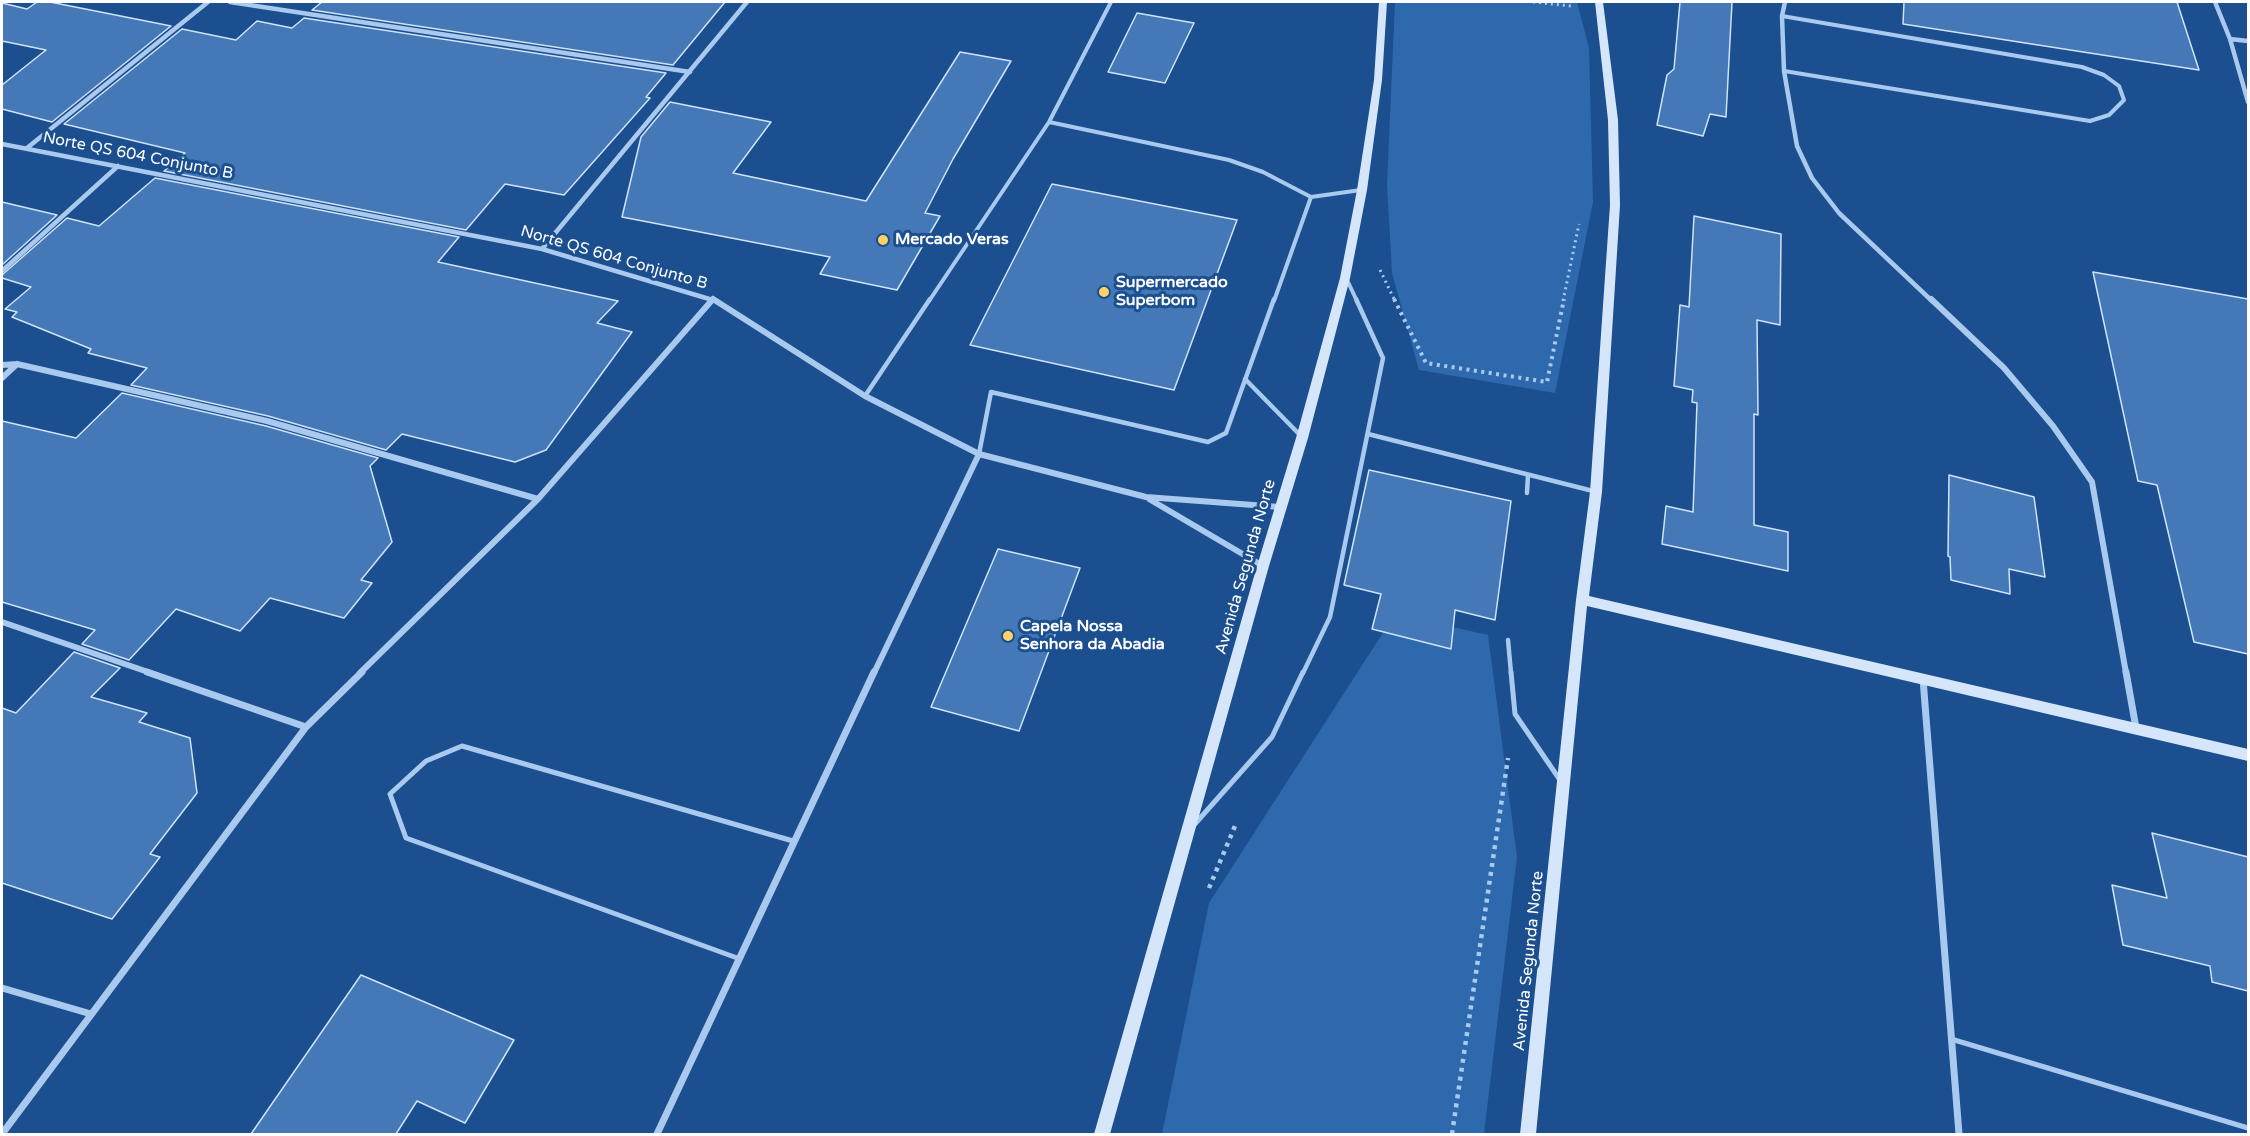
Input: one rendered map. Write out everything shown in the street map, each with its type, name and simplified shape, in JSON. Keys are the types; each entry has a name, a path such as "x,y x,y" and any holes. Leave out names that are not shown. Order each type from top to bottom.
{"main road":[{"name":"Avenida Segunda Norte","path":"1102,1134 1263,566 1302,438 1345,278 1362,190 1378,80 1383,2"},
{"name":"Avenida Segunda Norte","path":"1528,1134 1582,600 1596,492 1615,205 1613,120 1599,2"},
{"path":"1582,600 2248,755"}],"street":[{"path":"27,148 208,2"},
{"path":"230,2 690,72"},
{"path":"543,249 747,2"},
{"path":"1785,2 1782,16 1784,71 1797,146 1812,178 1839,213 2004,368 2053,426 2092,482 2136,728"},
{"path":"2215,2 2230,39 2248,102"},
{"path":"2230,39 2248,41"},
{"name":"Norte QS 604 Conjunto B","path":"2,144 543,249 713,299 865,396 979,454 1146,497 1280,507"},
{"path":"2,271 117,166"},
{"path":"2,1134 306,727 538,499 713,299"},
{"path":"2,365 17,364 267,421 538,499"},
{"path":"2,378 17,364"},
{"path":"657,1134 793,841 979,454"},
{"name":"Norte QS 604 Conjunto B","path":"1146,497 1263,566"},
{"path":"2,622 306,727"},
{"path":"1923,679 1959,1134"},
{"path":"2,988 91,1014"}],"lane":[{"path":"865,396 1049,122 1111,2"},
{"path":"1782,16 2082,67 2104,75 2119,86 2124,100 2109,115 2090,121 1784,71"},
{"path":"1049,122 1229,160 1263,172 1311,196 1362,190"},
{"path":"979,454 991,392 1208,442 1226,433 1311,196"},
{"path":"1188,832 1272,736 1330,617 1383,358 1345,278"},
{"path":"1245,379 1302,438"},
{"path":"1368,434 1596,492"},
{"path":"1527,493 1528,475"},
{"path":"1509,640 1515,714 1563,784"},
{"path":"740,959 406,838 390,794 426,761 462,746 793,841"},
{"path":"1952,1039 2248,1128"}],"path":[{"path":"1565,2 1569,15"},
{"path":"1377,265 1426,363 1547,382 1582,213"},
{"path":"1452,1134 1515,714"}],"shaded area":[{"path":"1395,2 1577,2 1589,48 1593,202 1555,393 1419,370 1392,273 1387,185"},
{"path":"1395,614 1488,635 1517,857 1484,1134 1162,1134 1209,903"}],"building":[{"path":"37,2 50,2 171,26 52,122 2,109 2,85 46,50 2,41 2,3 27,9"},
{"path":"322,2 725,2 673,65 312,10"},
{"path":"1680,2 1732,2 1726,117 1710,114 1703,136 1657,125 1667,75 1674,69"},
{"path":"1904,2 2177,2 2199,70 1903,24"},
{"path":"1137,13 1194,23 1165,83 1108,72"},
{"path":"304,18 666,73 646,97 650,98 564,195 505,184 466,230 164,171 185,153 64,124 182,29 236,40 257,21 292,28"},
{"path":"960,52 1011,61 953,159 925,213 940,216 897,290 820,274 830,257 622,217 641,137 670,102 771,122 733,173 866,201"},
{"path":"155,178 459,237 438,262 618,301 597,323 632,332 546,450 515,462 402,434 386,450 268,416 131,385 147,368 88,353 91,349 12,317 17,312 5,309 31,287 2,278 2,275 67,218 99,226"},
{"name":"Supermercado Superbom","path":"1052,184 1237,220 1174,390 970,345"},
{"path":"2,202 57,215 2,265"},
{"path":"1694,216 1781,234 1780,325 1757,320 1758,415 1754,414 1754,525 1788,532 1788,571 1662,544 1666,506 1693,512 1697,403 1692,402 1693,390 1674,386 1680,305 1689,307"},
{"path":"2093,272 2248,299 2248,654 2194,642 2157,485 2138,481"},
{"path":"122,393 266,426 378,458 370,466 392,542 361,580 372,583 344,618 270,598 240,631 176,609 129,660 82,644 95,630 2,602 2,421 76,438"},
{"path":"1369,470 1511,501 1495,620 1455,610 1451,649 1372,629 1381,594 1344,585"},
{"path":"1949,475 2034,497 2045,577 2009,569 2010,594 1951,580 1950,557 1948,556"},
{"name":"Capela Nossa Senhora da Abadia","path":"998,549 1080,568 1019,731 931,707"},
{"path":"74,652 120,668 91,697 147,713 139,722 190,738 197,793 150,854 160,857 112,919 2,883 2,708 16,713"},
{"path":"2152,833 2248,857 2248,991 2212,982 2210,966 2123,945 2112,885 2167,898"},
{"path":"361,975 514,1040 465,1123 417,1101 396,1134 251,1134"}],"place":[{"name":"Mercado Veras","path":"883,240"},
{"name":"Supermercado Superbom","path":"1104,292"},
{"name":"Capela Nossa Senhora da Abadia","path":"1008,636"}]}
